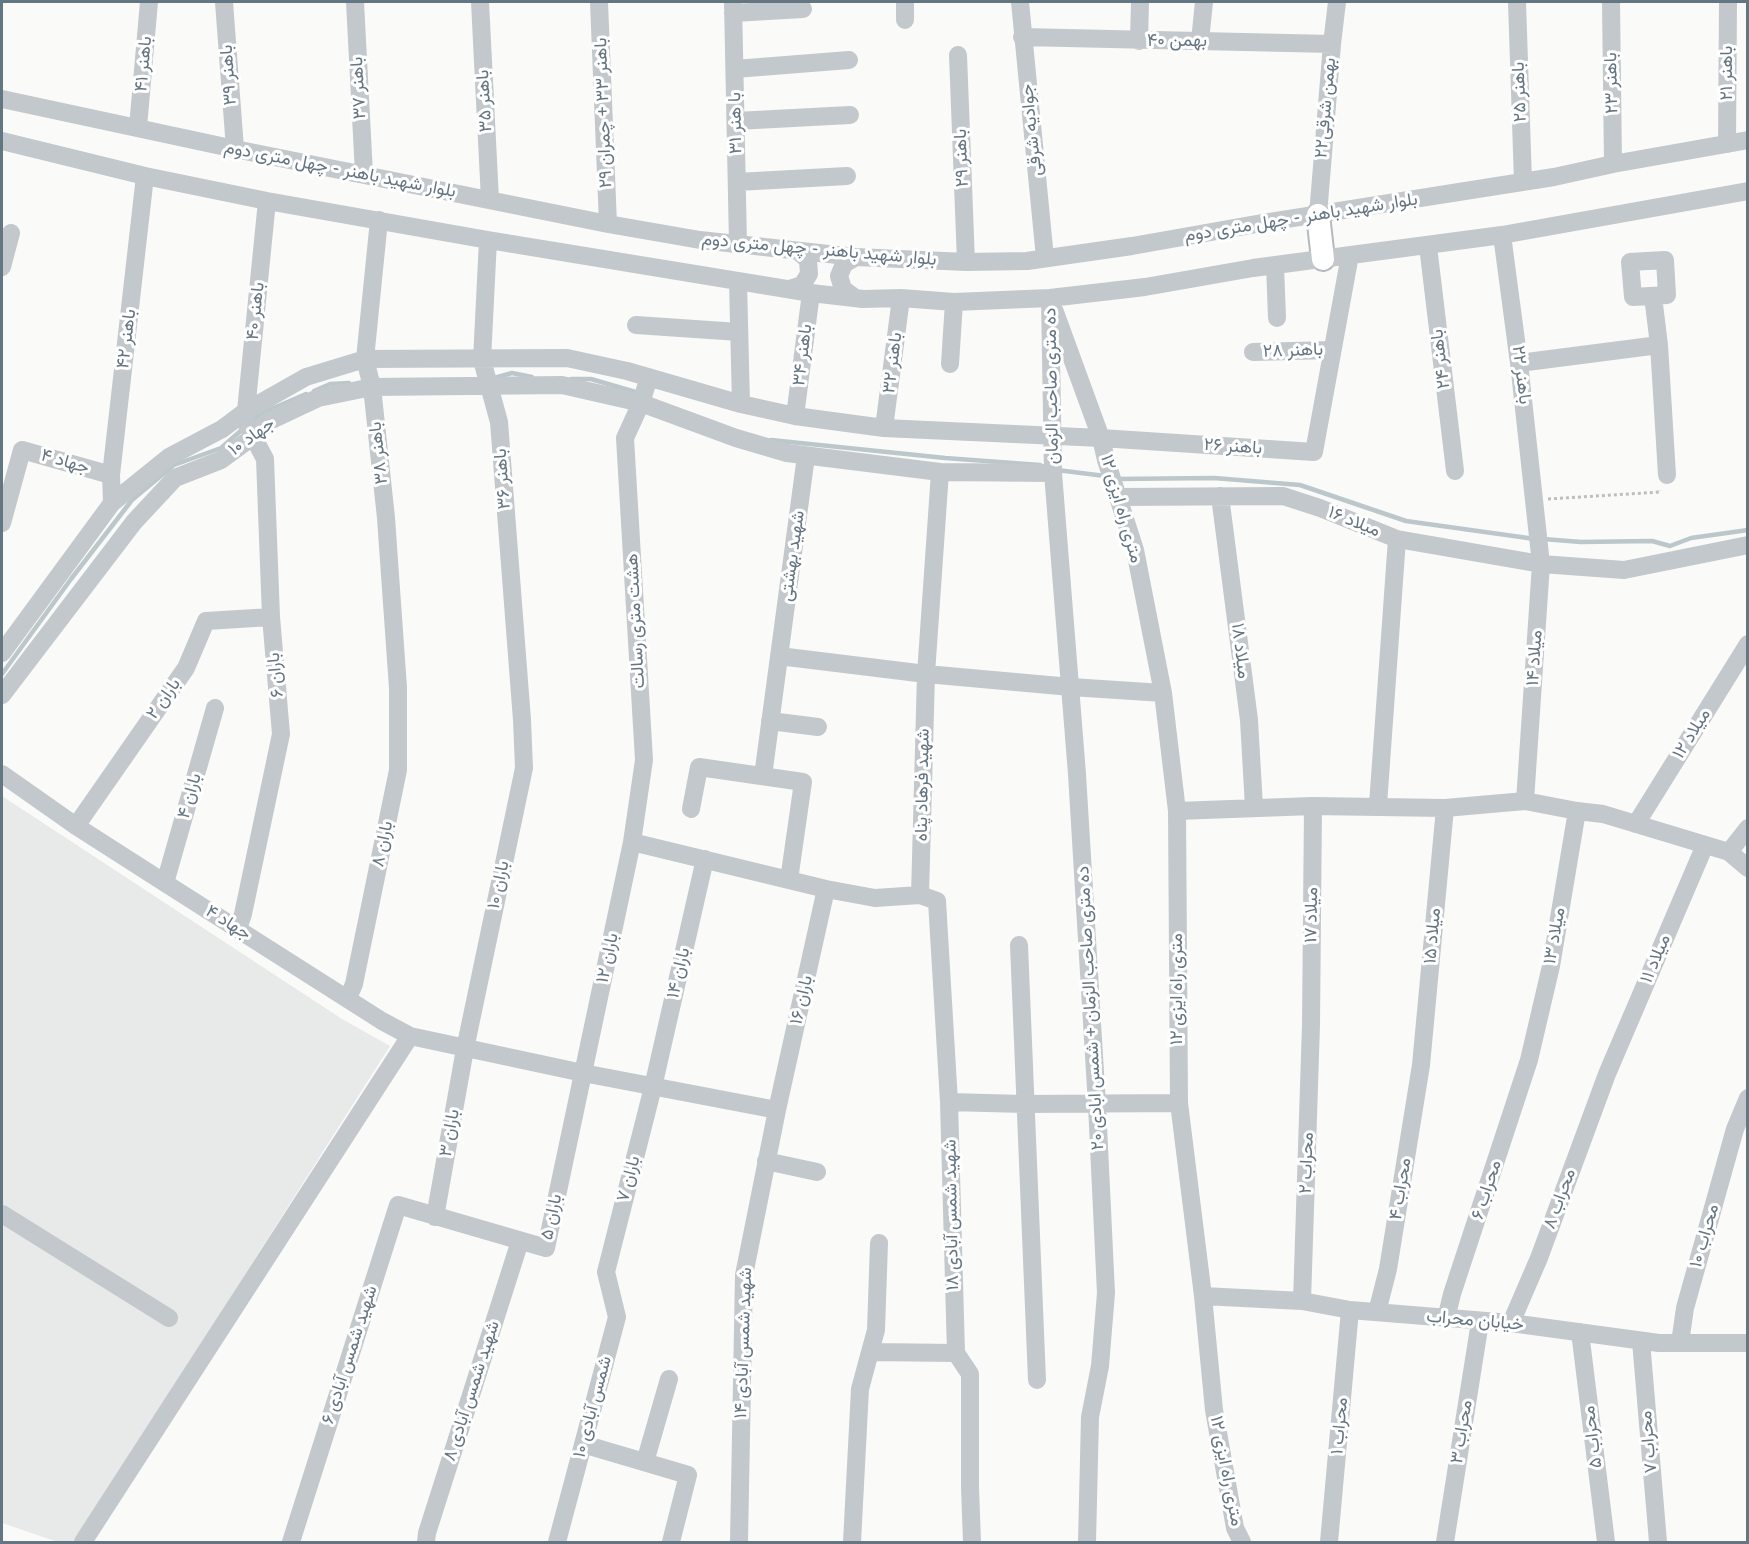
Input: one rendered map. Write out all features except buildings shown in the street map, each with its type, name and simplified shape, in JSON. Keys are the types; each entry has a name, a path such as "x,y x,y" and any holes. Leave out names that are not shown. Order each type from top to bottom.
{"main road":[{"path":"1318,214 1323,259"}],"street":[{"name":"باهنر ۴۱","path":"138,128 149,2"},
{"name":"باهنر ۳۹","path":"224,2 235,149"},
{"name":"باهنر ۳۷","path":"354,2 364,174"},
{"name":"باهنر ۳۵","path":"480,2 490,200"},
{"name":"باهنر ۳۳ + چمران ۲۹","path":"599,2 608,224"},
{"name":"جوادیه شرقی","path":"1020,2 1045,258"},
{"path":"1139,41 1140,2"},
{"path":"1200,41 1204,2"},
{"name":"۲۲بهمن شرقی","path":"1318,214 1337,2"},
{"name":"باهنر ۲۵","path":"1517,2 1523,182"},
{"name":"باهنر ۲۳","path":"1611,2 1613,164"},
{"name":"باهنر ۲۱","path":"1727,144 1728,2"},
{"path":"733,7 803,9"},
{"name":"با هنر ۳۱","path":"733,7 738,244"},
{"name":"بهمن ۴۰","path":"1022,37 1332,44"},
{"name":"باهنر ۲۹","path":"958,55 966,261"},
{"path":"735,69 849,60"},
{"name":"بلوار شهید باهنر - چهل متری دوم","path":"3,100 608,224 700,240 856,257 966,261 1027,261 1132,246 1523,182 1748,140"},
{"path":"736,121 850,115"},
{"name":"بلوار شهید باهنر - چهل متری دوم","path":"2,141 146,176 267,201 488,240 811,294 863,299 901,298 954,302 1050,298 1146,287 1275,265 1502,235 1748,191"},
{"name":"باهنر ۴۲","path":"112,502 111,475 146,176"},
{"path":"737,182 846,176"},
{"name":"باهنر ۴۰","path":"249,424 267,201"},
{"name":"باهنر ۳۸","path":"379,220 365,358 372,387 386,518 398,688"},
{"path":"2,267 11,233"},
{"name":"باهنر ۲۲","path":"1502,235 1520,363 1536,508"},
{"name":"باهنر ۳۶","path":"488,240 482,360 499,422 522,720"},
{"name":"باهنر ۲۴","path":"1428,246 1455,471"},
{"path":"789,289 802,285 809,274 807,260 798,250"},
{"name":"باهنر ۲۶","path":"1101,438 1314,452 1350,255"},
{"path":"854,297 843,289 839,276 844,264 856,257"},
{"path":"1275,265 1277,318"},
{"path":"738,281 741,404"},
{"name":"باهنر ۳۴","path":"795,416 811,294"},
{"path":"1653,296 1659,345 1667,475"},
{"name":"باهنر ۳۲","path":"884,429 901,298"},
{"path":"2,653 112,502 169,457 222,429 249,424 306,377 365,358 482,360 567,358 649,377 741,404 795,416 884,429 1101,438 1050,298"},
{"name":"ده متری صاحب الزمان","path":"1050,298 1053,473"},
{"path":"950,364 954,302"},
{"path":"636,325 739,332"},
{"path":"1520,363 1659,345"},
{"name":"باهنر ۲۸","path":"1253,352 1332,350"},
{"name":"هشت متری رسالت","path":"632,842 644,760 626,438 649,377"},
{"name":"جهاد ۱۰","path":"2,696 134,522 175,478 221,460 249,424 267,423 318,398 372,387 562,385 641,403 736,438 787,453 940,472 1053,473"},
{"name":"باران ۶","path":"238,929 281,735 271,617 265,459 249,424"},
{"name":"۱۲ متری راه ایزی","path":"1101,438 1135,550 1163,693 1177,812 1179,1103 1203,1296 1214,1410 1235,1528 1242,1542"},
{"name":"جهاد ۴","path":"2,522 22,450 111,475"},
{"name":"شهید بهشتی","path":"763,776 806,456"},
{"name":"شهید فرهاد پناه","path":"920,896 926,674 940,472"},
{"name":"ده متری صاحب الزمان + شمس ابادی ۲۰","path":"1053,473 1071,687 1097,1104 1106,1293 1100,1366 1090,1417 1088,1542"},
{"name":"میلاد ۱۶","path":"1116,493 1283,496 1320,508 1397,539 1378,805"},
{"name":"میلاد ۱۸","path":"1220,496 1249,720 1254,807"},
{"name":"میلاد ۱۴","path":"1525,801 1541,564 1536,508"},
{"path":"1397,539 1541,564 1624,570 1748,545"},
{"name":"باران ۲","path":"76,826 186,668 206,621 271,617"},
{"name":"میلاد ۱۲","path":"1636,824 1748,644"},
{"path":"779,656 926,674 1163,693"},
{"name":"باران ۸","path":"348,998 354,984 398,770 398,688"},
{"name":"باران ۴","path":"165,883 215,708"},
{"name":"باران ۱۰","path":"465,1049 524,768 522,720"},
{"path":"770,721 818,727"},
{"path":"691,809 699,766 803,782 789,880"},
{"name":"جهاد ۴","path":"2,774 76,826 382,1021 410,1036 583,1073 777,1110"},
{"path":"1177,812 1254,807 1378,805 1445,808 1525,801 1603,814 1729,852 1748,868"},
{"name":"میلاد ۱۷","path":"1311,1025 1313,806"},
{"name":"میلاد ۱۵","path":"1421,1065 1445,808"},
{"name":"میلاد ۱۳","path":"1529,1060 1551,966 1577,811"},
{"path":"1729,852 1748,828"},
{"path":"632,842 826,889 875,898 920,896"},
{"name":"باران ۱۲","path":"583,1073 632,842"},
{"name":"میلاد ۱۱","path":"1606,1074 1705,845"},
{"name":"باران ۱۴","path":"653,1087 705,859"},
{"name":"باران ۱۶","path":"777,1110 826,889"},
{"name":"شهید شمس آبادی ۱۸","path":"920,896 937,901 950,1102 956,1353 970,1374 972,1542"},
{"path":"1019,945 1037,1380"},
{"name":"محراب ۲","path":"1302,1301 1311,1025"},
{"path":"83,1542 410,1036"},
{"name":"باران ۳","path":"435,1217 465,1049"},
{"name":"محراب ۶","path":"1446,1319 1452,1294 1529,1060"},
{"name":"محراب ۴","path":"1377,1312 1388,1269 1421,1065"},
{"name":"باران ۵","path":"435,1217 546,1248 583,1073"},
{"name":"محراب ۸","path":"1512,1323 1539,1257 1606,1074"},
{"name":"باران ۷","path":"606,1272 653,1087"},
{"name":"محراب ۱۰","path":"1680,1343 1684,1308 1735,1130 1748,1098"},
{"path":"950,1102 1179,1103"},
{"name":"شهید شمس آبادی ۱۴","path":"739,1542 744,1275 777,1110"},
{"path":"766,1161 817,1172"},
{"name":"شهید شمس آبادی ۶","path":"291,1542 398,1205 435,1217"},
{"path":"2,1214 169,1318"},
{"name":"شهید شمس آبادی ۸","path":"426,1542 519,1240"},
{"path":"852,1542 860,1389 876,1330 879,1243"},
{"name":"شمس آبادی ۱۰","path":"557,1542 617,1317 606,1272"},
{"name":"خیابان محراب","path":"1203,1296 1302,1301 1350,1310 1512,1323 1641,1341 1748,1343"},
{"name":"محراب ۱","path":"1329,1542 1350,1310"},
{"name":"محراب ۳","path":"1445,1542 1480,1322"},
{"name":"محراب ۵","path":"1580,1332 1606,1542"},
{"name":"محراب ۷","path":"1641,1341 1658,1542"},
{"path":"870,1352 956,1353"},
{"path":"645,1462 669,1379"},
{"path":"583,1444 688,1475 671,1542"}],"path":[{"path":"1536,508 1660,492 1667,475"}],"shaded area":[{"path":"2,796 342,1019 390,1046 75,1542 58,1542 2,1523"}],"waterway":[{"path":"494,378 512,373 532,377"},
{"path":"571,379 591,379 639,393"},
{"path":"314,391 330,384 349,383"},
{"path":"250,423 262,413 306,394"},
{"path":"2,674 132,500 174,465 221,448 244,428"},
{"path":"771,440 945,458 1040,465"},
{"path":"1057,470 1105,476"},
{"path":"1116,479 1214,478 1300,485 1406,521 1535,539"},
{"path":"1543,539 1581,542 1652,541 1670,546 1691,538 1748,530"}]}
